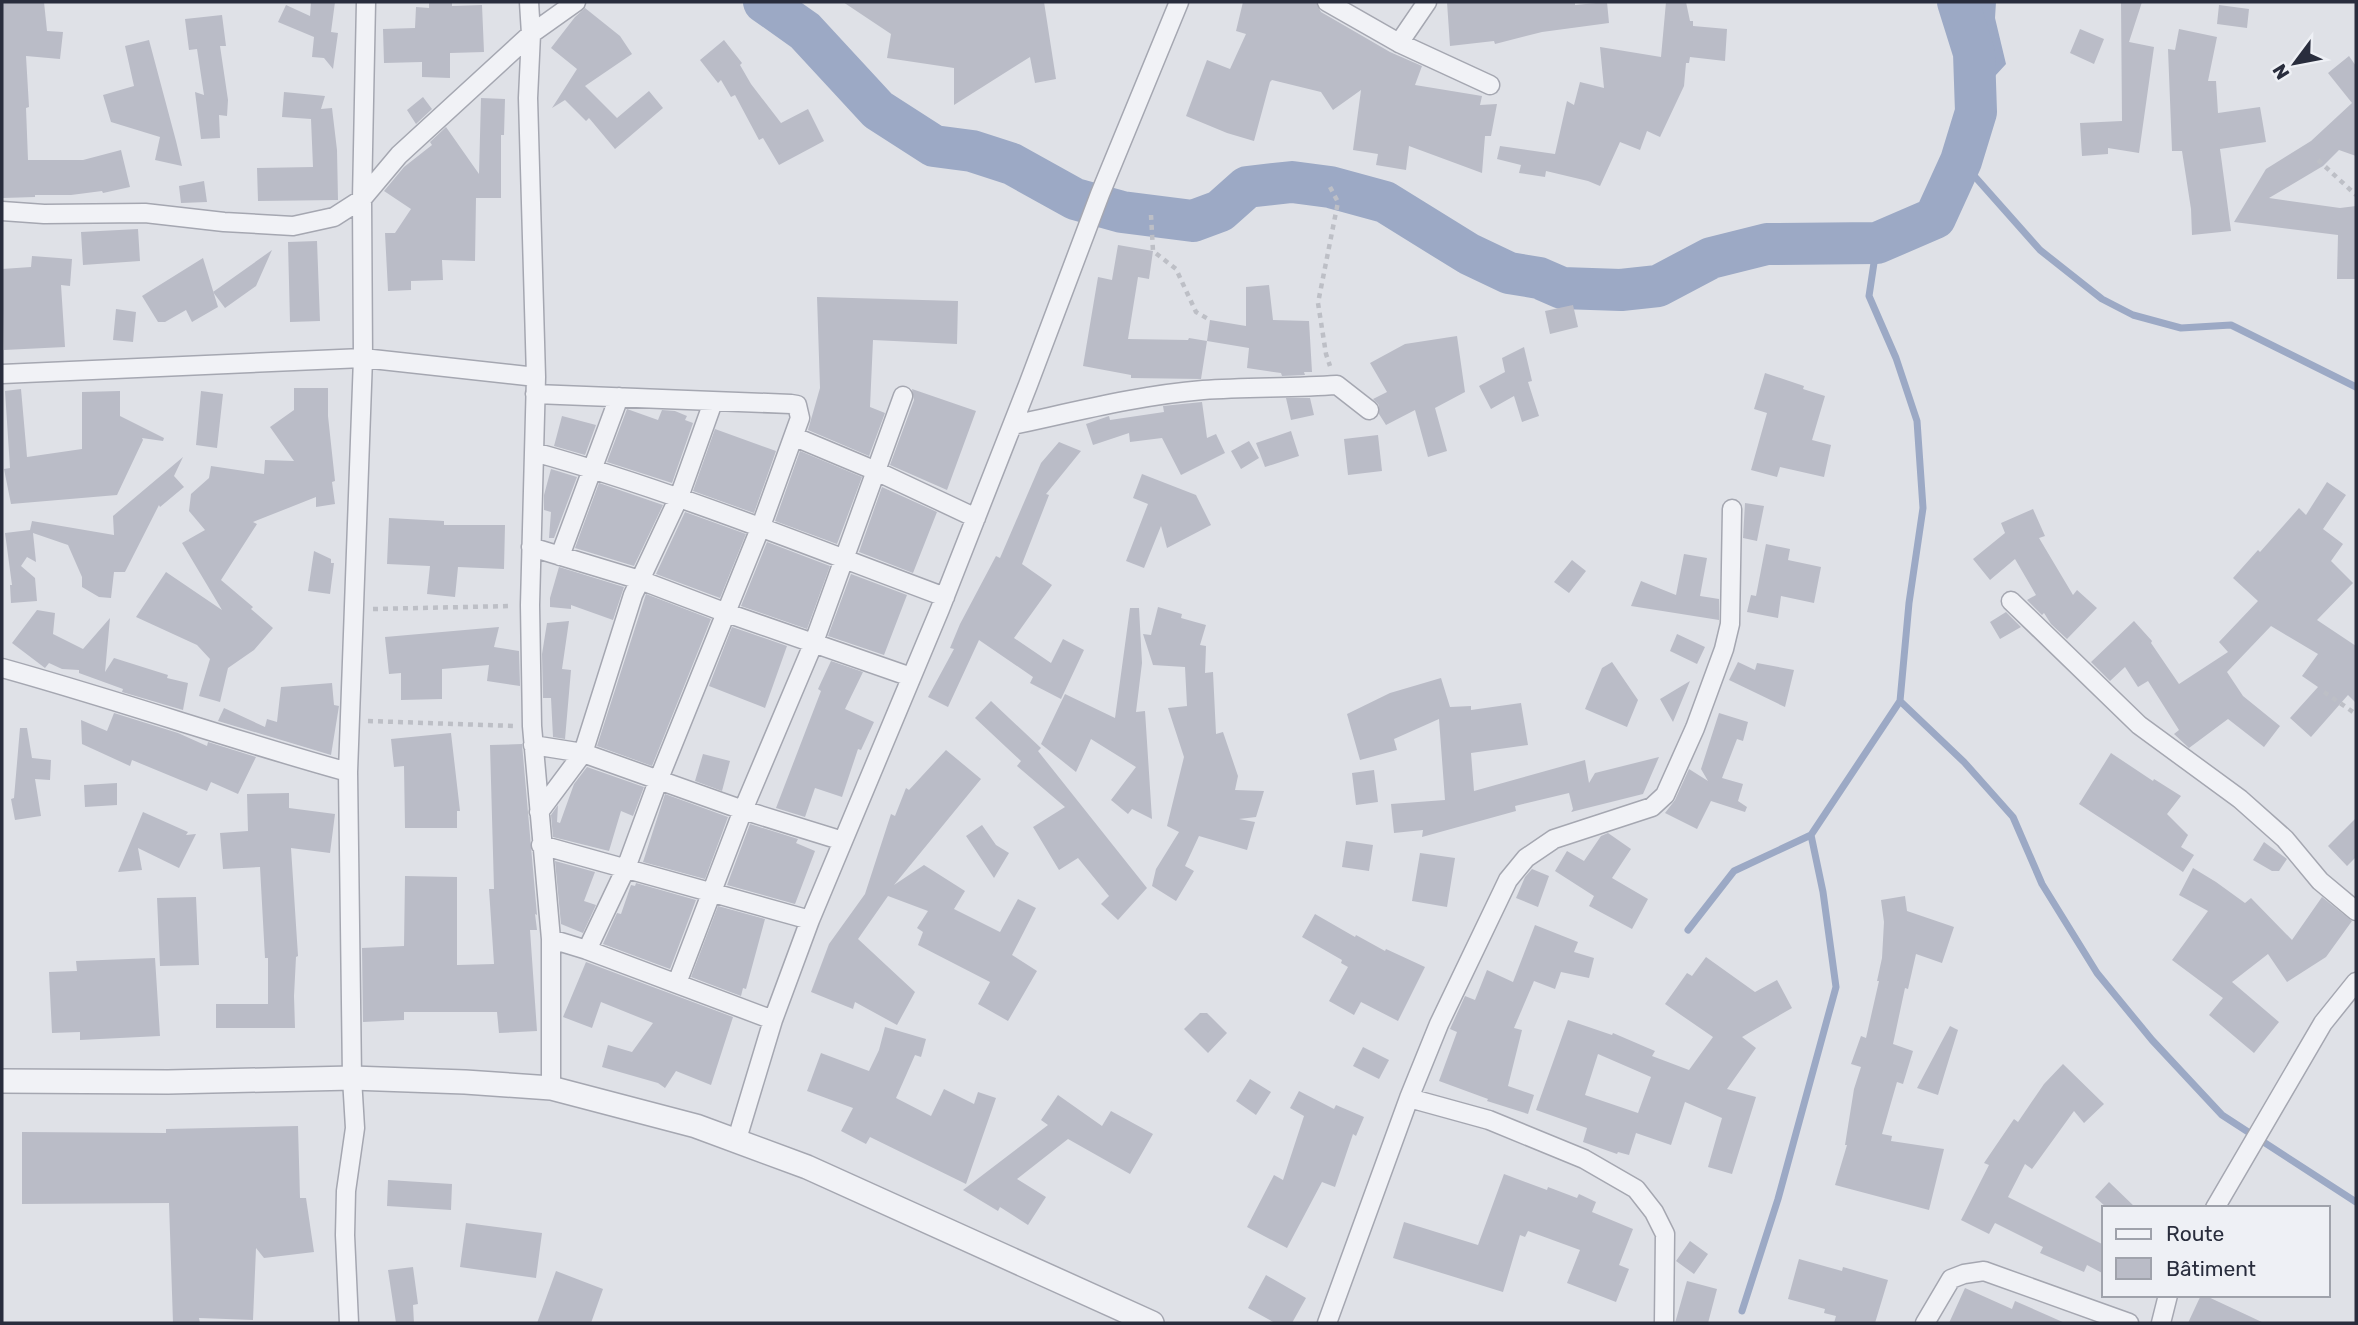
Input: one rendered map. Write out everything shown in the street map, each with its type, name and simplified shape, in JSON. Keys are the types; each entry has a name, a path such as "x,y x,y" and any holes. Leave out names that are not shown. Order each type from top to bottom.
{"street":[{"path":"348,1323 346,1191 355,1128 348,772 363,358 362,200 366,2"},
{"path":"529,2 531,34 528,98 535,385 530,606 532,726 551,939 551,1088"},
{"path":"2,211 44,214 145,214 293,226 334,217 362,200 399,155 531,34 576,2"},
{"path":"1327,2 1399,43 1490,85"},
{"path":"1399,43 1427,2"},
{"path":"737,1139 774,1020 810,920 1013,425 1172,5"},
{"path":"2,374 363,358 619,397 797,405 800,418 795,438 724,612 626,868 587,950"},
{"path":"1013,425 1200,390 1337,385 1369,410"},
{"path":"677,982 710,891 814,642 903,396"},
{"path":"560,556 619,397"},
{"path":"539,812 583,753 633,595 679,497 713,402"},
{"path":"795,438 877,471 976,518"},
{"path":"534,452 679,497 944,597"},
{"path":"1327,1323 1409,1098 1439,1024 1508,880 1526,858 1554,839 1652,807 1665,795 1695,728 1724,649 1730,624 1732,509"},
{"path":"531,547 640,580 911,677"},
{"path":"2011,601 2139,725 2240,799 2286,839 2320,881 2356,911"},
{"path":"2,668 107,697 348,772"},
{"path":"533,745 583,753 743,810 843,841"},
{"path":"541,845 810,920"},
{"path":"551,939 677,982 774,1020"},
{"path":"2217,1206 2323,1023 2356,982"},
{"path":"2,1081 168,1082 352,1078 551,1088 737,1139 820,1172 1152,1323"},
{"path":"1409,1098 1489,1120 1584,1158 1636,1189 1654,1212 1665,1234 1664,1323"},
{"path":"1925,1323 1951,1279 1984,1271 2078,1307 2129,1323"},
{"path":"2161,1323 2168,1297"}],"path":[{"path":"2318,159 2356,195"},
{"path":"1330,187 1338,202 1318,303 1326,354 1337,385"},
{"path":"1152,215 1153,251 1176,270 1196,312 1210,320"},
{"path":"354,609 530,606"},
{"path":"2324,692 2356,714"},
{"path":"350,720 532,726"}],"water":[{"path":"1944,2 1996,2 1995,18 2006,64 1995,76 1984,77"}],"building":[{"path":"2,2 44,2 47,31 63,32 60,59 26,56 28,160 83,160 121,150 130,187 103,193 3,198"},
{"path":"311,2 335,2 331,32 338,33 333,69 324,58 312,57 314,37 278,22 286,5 310,16"},
{"path":"429,2 452,2 452,6 482,5 484,52 450,53 450,78 422,77 422,62 384,63 383,29 415,28 416,7 429,8"},
{"path":"843,2 1044,2 1056,79 1035,83 1030,57 954,105 954,68 887,58 891,34"},
{"path":"1243,2 1316,2 1321,12 1390,52 1422,66 1415,85 1482,96 1480,105 1497,104 1491,136 1485,136 1482,173 1409,146 1406,170 1376,165 1378,154 1353,150 1361,90 1333,110 1321,92 1272,80 1254,141 1186,116 1207,60 1230,69 1246,34 1236,31"},
{"path":"1447,2 1575,2 1575,5 1607,2 1609,23 1542,32 1495,44 1494,41 1450,46"},
{"path":"1666,2 1686,2 1693,26 1727,29 1725,61 1690,57 1689,63 1686,63 1684,86 1660,137 1647,131 1640,150 1620,142 1600,186 1546,171 1545,177 1519,173 1521,165 1497,159 1500,146 1555,154 1567,101 1574,105 1580,82 1604,88 1600,47 1661,57"},
{"path":"2121,2 2142,2 2129,42 2154,47 2139,153 2108,148 2108,154 2082,156 2080,123 2122,121"},
{"path":"2219,5 2249,9 2247,28 2217,24"},
{"path":"585,8 620,36 632,54 585,86 617,118 649,91 663,108 615,149 589,118 586,121 565,100 552,108 577,69 551,48"},
{"path":"222,15 226,46 220,46 228,100 227,116 219,115 220,138 201,139 195,92 204,95 197,49 189,50 185,19"},
{"path":"2080,29 2104,39 2094,64 2070,53"},
{"path":"2179,29 2217,37 2208,81 2216,81 2218,113 2260,107 2266,142 2220,149 2231,231 2192,235 2182,151 2172,151 2168,49 2175,50"},
{"path":"149,40 182,166 155,160 160,137 111,122 103,95 134,86 125,46"},
{"path":"724,40 742,63 740,65 751,84 781,123 808,109 824,141 779,165 763,138 759,140 735,95 731,97 721,80 718,83 700,60"},
{"path":"2349,56 2356,66 2356,156 2339,150 2323,166 2269,198 2340,208 2356,206 2356,279 2337,279 2338,235 2234,222 2266,169 2311,141 2352,103 2328,73"},
{"path":"284,92 325,96 321,109 332,108 337,150 338,200 258,201 257,168 313,167 311,119 282,117"},
{"path":"423,97 432,109 416,124 407,110"},
{"path":"481,98 505,99 504,135 501,135 501,198 476,198 475,261 442,260 443,280 411,281 411,290 388,291 385,233 395,233 411,209 384,191 404,167 432,145 430,142 446,127 479,174"},
{"path":"204,181 207,202 181,203 179,186"},
{"path":"138,229 140,261 83,265 81,232"},
{"path":"317,241 320,321 290,322 288,242"},
{"path":"1118,245 1153,251 1149,279 1138,277 1128,339 1189,338 1207,341 1201,379 1131,378 1131,375 1083,366 1098,277 1112,280"},
{"path":"272,250 256,286 225,308 213,292"},
{"path":"32,256 72,259 70,286 61,285 65,347 4,350 2,269 31,267"},
{"path":"203,258 218,307 192,322 186,310 165,322 158,322 142,296"},
{"path":"1269,285 1273,320 1309,321 1312,372 1282,376 1281,373 1247,368 1249,348 1207,341 1210,320 1246,326 1246,287"},
{"path":"817,297 958,301 957,344 873,340 870,407 885,413 869,456 808,430 820,388"},
{"path":"1573,305 1578,327 1550,334 1545,311"},
{"path":"116,309 136,312 133,342 113,340"},
{"path":"1457,336 1465,392 1435,408 1447,451 1428,457 1415,410 1386,425 1379,414 1379,405 1373,399 1387,392 1370,363 1405,344"},
{"path":"1524,347 1532,381 1528,382 1539,416 1522,422 1514,396 1491,409 1479,386 1505,372 1502,358"},
{"path":"1765,373 1825,396 1812,440 1831,445 1824,477 1780,467 1777,477 1751,470 1767,413 1754,409"},
{"path":"294,388 328,388 335,504 316,507 316,497 253,522 257,524 221,580 273,628 254,650 228,668 220,702 199,696 210,659 197,645 136,617 166,572 222,610 182,543 205,530 189,511 191,494 209,478 211,466 264,474 265,460 294,461 270,427 294,410"},
{"path":"21,389 27,457 82,449 82,392 120,391 120,416 164,438 163,441 142,438 117,495 11,504 4,469 10,468 5,391"},
{"path":"912,389 976,411 947,490 890,465 914,400"},
{"path":"201,391 223,394 217,448 196,445"},
{"path":"1286,398 1310,398 1314,415 1291,420"},
{"path":"1202,402 1207,438 1216,434 1225,453 1181,475 1162,438 1130,442 1129,433 1093,445 1086,424 1109,416 1110,420 1164,412 1163,406"},
{"path":"627,409 658,420 662,410 675,411 687,416 685,420 693,423 672,483 607,462"},
{"path":"562,416 596,425 585,455 554,446"},
{"path":"715,429 776,451 754,513 693,491"},
{"path":"1291,431 1299,456 1265,467 1256,443"},
{"path":"1378,435 1382,471 1348,475 1344,439"},
{"path":"1249,441 1259,458 1241,469 1231,451"},
{"path":"1059,442 1081,451 1046,494 1049,495 1022,564 1052,585 1014,638 1051,663 1063,639 1084,650 1061,699 1030,683 1033,677 979,640 948,707 928,697 954,649 950,648 960,624 996,556 1000,558 1041,463"},
{"path":"800,451 862,477 837,544 775,521"},
{"path":"183,457 174,476 184,487 160,507 159,505 125,572 114,572 111,598 99,597 82,587 82,577 68,545 33,533 36,562 27,557 21,566 35,578 37,601 11,603 12,585 5,533 30,530 32,521 114,535 113,516"},
{"path":"551,469 577,477 554,538 549,538 551,512 544,510 544,495"},
{"path":"1142,474 1196,495 1211,525 1167,548 1161,526 1144,568 1126,561 1148,504 1133,498"},
{"path":"2327,482 2346,495 2323,529 2343,544 2331,561 2353,583 2317,620 2356,646 2356,703 2348,695 2311,737 2290,718 2318,687 2302,676 2318,654 2271,626 2227,672 2243,696 2280,726 2264,747 2228,719 2189,748 2174,734 2179,730 2148,681 2138,687 2125,667 2110,681 2091,662 2134,621 2152,641 2179,684 2228,652 2219,642 2258,601 2233,578 2299,508 2306,515"},
{"path":"599,483 663,505 634,566 575,548"},
{"path":"882,487 937,512 913,573 859,552"},
{"path":"1745,503 1764,506 1757,541 1743,538"},
{"path":"2033,509 2045,536 2039,538 2073,595 2077,590 2097,608 2067,639 2044,613 2042,615 2027,600 2036,595 2015,559 1990,580 1973,559 2005,533 2001,523"},
{"path":"685,512 746,534 720,598 656,574"},
{"path":"389,518 444,521 444,525 505,525 504,569 458,567 455,597 427,594 430,566 387,564"},
{"path":"767,542 830,566 807,629 741,606"},
{"path":"1766,544 1790,549 1788,560 1821,567 1814,603 1781,596 1778,618 1747,612 1751,595 1756,596"},
{"path":"314,551 334,563 330,594 308,591"},
{"path":"1684,554 1707,558 1700,596 1719,599 1719,620 1631,606 1641,581 1676,595"},
{"path":"1572,560 1586,571 1569,593 1554,582"},
{"path":"559,567 624,587 613,620 571,605 571,609 550,607"},
{"path":"851,574 907,595 884,655 828,636"},
{"path":"646,594 711,619 652,766 597,746"},
{"path":"1158,607 1182,614 1181,618 1206,625 1200,645 1206,646 1205,673 1213,672 1216,734 1223,732 1238,776 1235,790 1264,791 1256,817 1239,819 1255,822 1247,850 1199,836 1185,866 1194,871 1176,901 1152,886 1156,869 1179,832 1167,826 1184,757 1168,708 1187,706 1185,667 1153,665 1143,634 1151,635"},
{"path":"1130,608 1139,608 1142,663 1136,712 1145,711 1152,819 1132,809 1128,814 1111,800 1136,767 1091,739 1076,772 1041,744 1065,694 1115,718"},
{"path":"37,610 55,613 53,634 83,649 110,618 105,672 114,658 188,683 183,710 122,692 123,689 79,673 79,670 62,669 49,663 45,668 12,643"},
{"path":"2006,612 2021,627 2000,639 1990,622"},
{"path":"569,621 562,669 571,670 565,739 553,737 551,698 543,698 542,654 547,623"},
{"path":"499,627 494,647 519,651 520,686 487,681 489,665 442,669 442,699 401,700 401,673 389,674 385,637"},
{"path":"732,627 787,646 765,708 709,686"},
{"path":"1677,634 1705,647 1697,664 1670,651"},
{"path":"831,661 863,672 845,709 874,722 861,750 858,749 842,797 815,788 805,817 776,808 821,691 818,689"},
{"path":"1612,662 1638,700 1627,727 1585,709 1602,668"},
{"path":"1738,662 1755,670 1757,663 1794,670 1785,707 1729,680"},
{"path":"1441,678 1450,707 1471,706 1471,710 1521,703 1528,745 1471,753 1474,791 1585,760 1589,783 1595,773 1659,757 1643,794 1571,812 1573,809 1569,793 1515,806 1516,811 1422,837 1423,830 1394,833 1391,804 1445,800 1439,719 1394,739 1397,750 1360,760 1347,714 1390,693"},
{"path":"1690,681 1673,722 1660,699"},
{"path":"332,683 334,705 339,706 331,755 218,721 224,708 265,727 267,719 277,722 281,687"},
{"path":"991,701 1041,748 1038,751 1147,888 1118,920 1101,904 1109,896 1078,858 1059,870 1033,827 1065,807 1017,766 1021,761 975,718"},
{"path":"114,713 178,733 207,746 208,742 256,757 238,794 211,782 207,791 132,760 130,766 82,744 81,720 107,731"},
{"path":"1719,713 1748,722 1743,741 1737,739 1722,778 1743,784 1738,801 1747,807 1745,812 1711,801 1697,829 1665,813 1675,800 1689,769 1708,781 1701,769"},
{"path":"20,728 27,728 32,758 51,760 50,780 35,779 41,816 15,820 11,799 14,798"},
{"path":"451,733 460,811 457,811 457,828 405,828 404,766 394,767 391,739"},
{"path":"522,744 537,915 535,914 537,930 530,930 537,1031 499,1033 497,1012 404,1012 404,1020 363,1022 362,948 404,946 405,876 457,877 457,965 494,964 489,889 494,889 490,745"},
{"path":"946,750 981,779 894,885 924,865 965,891 954,909 1000,932 1018,899 1036,908 1012,955 1037,971 1008,1021 978,1004 990,982 918,945 923,932 917,928 928,911 888,896 858,939 915,992 897,1025 855,1002 853,1009 811,992 829,944 865,894 891,814 895,816 906,788 909,790"},
{"path":"2111,753 2181,796 2167,814 2188,835 2181,847 2194,855 2183,872 2079,804"},
{"path":"703,754 730,761 722,791 695,781"},
{"path":"587,767 644,787 633,816 621,811 609,851 553,837 551,815 558,805 557,822 560,823 574,784"},
{"path":"1374,770 1378,802 1356,805 1352,773"},
{"path":"117,783 117,805 85,807 84,785"},
{"path":"289,793 289,808 335,814 330,853 291,848 298,956 294,996 295,1028 216,1028 216,1004 268,1004 268,958 265,958 260,867 223,869 220,833 248,831 247,794"},
{"path":"665,794 728,817 705,879 643,862"},
{"path":"143,812 188,832 186,835 196,834 179,868 138,848 142,870 118,872"},
{"path":"2356,818 2356,857 2347,866 2328,846"},
{"path":"750,824 798,839 796,843 815,851 795,904 727,885"},
{"path":"982,825 996,845 1009,853 994,878 966,836"},
{"path":"1608,833 1631,849 1612,878 1648,899 1632,929 1589,906 1594,896 1555,871 1567,851 1584,861 1601,836"},
{"path":"1346,841 1373,845 1369,871 1342,867"},
{"path":"2264,842 2287,859 2279,871 2272,871 2253,860"},
{"path":"1420,853 1455,858 1447,907 1412,901"},
{"path":"555,861 595,872 584,901 596,905 583,933 561,924"},
{"path":"2193,868 2245,903 2251,898 2292,940 2322,897 2352,921 2326,957 2287,982 2268,954 2232,982 2279,1022 2254,1053 2209,1015 2223,998 2172,960 2208,911 2179,895"},
{"path":"1532,869 1549,876 1538,907 1516,898 1525,877"},
{"path":"636,883 696,900 670,969 603,944 617,913 621,914 631,885 635,886"},
{"path":"1905,896 1907,911 1954,927 1942,963 1916,954 1908,989 1905,988 1893,1044 1913,1051 1903,1084 1897,1082 1882,1134 1892,1136 1891,1141 1944,1149 1929,1210 1835,1185 1847,1145 1854,1089 1861,1067 1851,1064 1861,1036 1866,1038 1879,981 1884,922 1881,900"},
{"path":"196,897 199,965 160,966 157,898"},
{"path":"718,906 765,919 746,989 743,988 741,996 691,977"},
{"path":"1315,914 1355,937 1356,935 1385,951 1386,949 1425,967 1398,1021 1361,1002 1354,1015 1329,1001 1348,967 1341,963 1342,960 1302,937"},
{"path":"1535,925 1578,942 1574,952 1594,958 1589,978 1561,972 1555,989 1534,981 1514,1028 1522,1030 1508,1086 1534,1095 1528,1114 1439,1081 1457,1032 1450,1029 1465,996 1475,1000 1487,970 1513,982"},
{"path":"1706,957 1755,992 1777,980 1792,1008 1742,1037 1756,1048 1727,1089 1756,1097 1732,1174 1708,1167 1722,1118 1685,1102 1671,1145 1636,1133 1629,1155 1617,1154 1583,1142 1587,1128 1536,1110 1568,1020 1612,1035 1613,1033 1655,1051 1652,1056 1689,1070 1713,1037 1665,1004 1687,973 1692,976","holes":["1598,1054 1651,1077 1638,1113 1585,1095"]},
{"path":"155,958 160,1036 80,1040 80,1032 52,1033 49,972 77,971 76,961"},
{"path":"586,962 733,1017 711,1085 676,1071 665,1088 658,1083 602,1067 608,1045 632,1052 653,1023 601,1002 592,1028 563,1017"},
{"path":"1200,1013 1207,1013 1227,1033 1208,1053 1184,1029"},
{"path":"1950,1026 1958,1030 1938,1095 1917,1088"},
{"path":"885,1027 926,1039 921,1057 915,1055 896,1098 931,1116 944,1089 974,1104 978,1092 996,1098 966,1184 870,1137 866,1144 841,1131 853,1108 807,1091 821,1053 869,1071 879,1050"},
{"path":"1363,1047 1389,1060 1379,1079 1353,1066"},
{"path":"2063,1064 2104,1104 2084,1123 2074,1111 2032,1169 2025,1164 2008,1197 2102,1244 2102,1273 2087,1265 2084,1272 2040,1253 2043,1247 1995,1223 1989,1234 1961,1220 1989,1165 1984,1163 2014,1119 2018,1122 2044,1084"},
{"path":"1250,1079 1271,1092 1256,1115 1236,1101"},
{"path":"1299,1091 1334,1109 1336,1105 1364,1117 1356,1136 1353,1134 1335,1187 1322,1182 1287,1248 1247,1227 1274,1175 1283,1180 1304,1116 1290,1108"},
{"path":"1058,1095 1102,1126 1111,1111 1153,1134 1130,1174 1068,1139 1017,1179 1046,1197 1028,1225 1000,1207 998,1211 963,1190 1048,1125 1041,1120"},
{"path":"298,1126 300,1198 306,1198 314,1252 264,1258 256,1248 253,1320 199,1318 200,1323 173,1323 169,1203 22,1204 22,1132 166,1133 166,1129"},
{"path":"1504,1174 1577,1198 1579,1194 1596,1202 1592,1212 1633,1229 1619,1265 1629,1269 1616,1302 1567,1283 1580,1250 1528,1231 1525,1237 1520,1235 1503,1292 1393,1258 1404,1222 1478,1245"},
{"path":"388,1180 452,1184 451,1210 387,1206"},
{"path":"2109,1182 2134,1206 2105,1206 2095,1197"},
{"path":"466,1223 542,1233 536,1278 460,1267"},
{"path":"1690,1241 1708,1254 1694,1274 1676,1261"},
{"path":"1799,1259 1842,1271 1843,1267 1888,1280 1875,1323 1834,1323 1836,1316 1824,1313 1825,1309 1788,1299"},
{"path":"413,1267 418,1304 413,1305 414,1323 396,1323 388,1270"},
{"path":"556,1271 603,1289 591,1323 537,1323"},
{"path":"1266,1275 1306,1298 1292,1323 1275,1323 1248,1308"},
{"path":"1687,1281 1717,1289 1708,1323 1675,1323"},
{"path":"1965,1288 2012,1309 2015,1301 2065,1323 1949,1323"},
{"path":"2200,1297 2208,1297 2264,1323 2188,1323"}],"waterway":[{"path":"764,2 805,31 878,110 934,146 972,151 1012,164 1075,199 1122,212 1193,221 1220,211 1247,187 1292,182 1330,187 1385,202 1469,254 1509,273 1539,278 1562,288 1621,290 1658,286 1711,258 1767,244 1877,243 1935,218 1961,161 1976,112 1974,53 1958,2"},
{"path":"1961,161 2040,250 2102,299 2133,315 2181,328 2231,325 2356,387"},
{"path":"1877,243 1869,296 1896,358 1917,421 1923,508 1909,603 1900,701 1964,762 2013,817 2042,884 2097,973 2152,1040 2222,1115 2356,1202"},
{"path":"1742,1311 1778,1199 1836,987 1823,892 1811,835 1900,701"},
{"path":"1688,930 1734,871 1811,835"}]}
